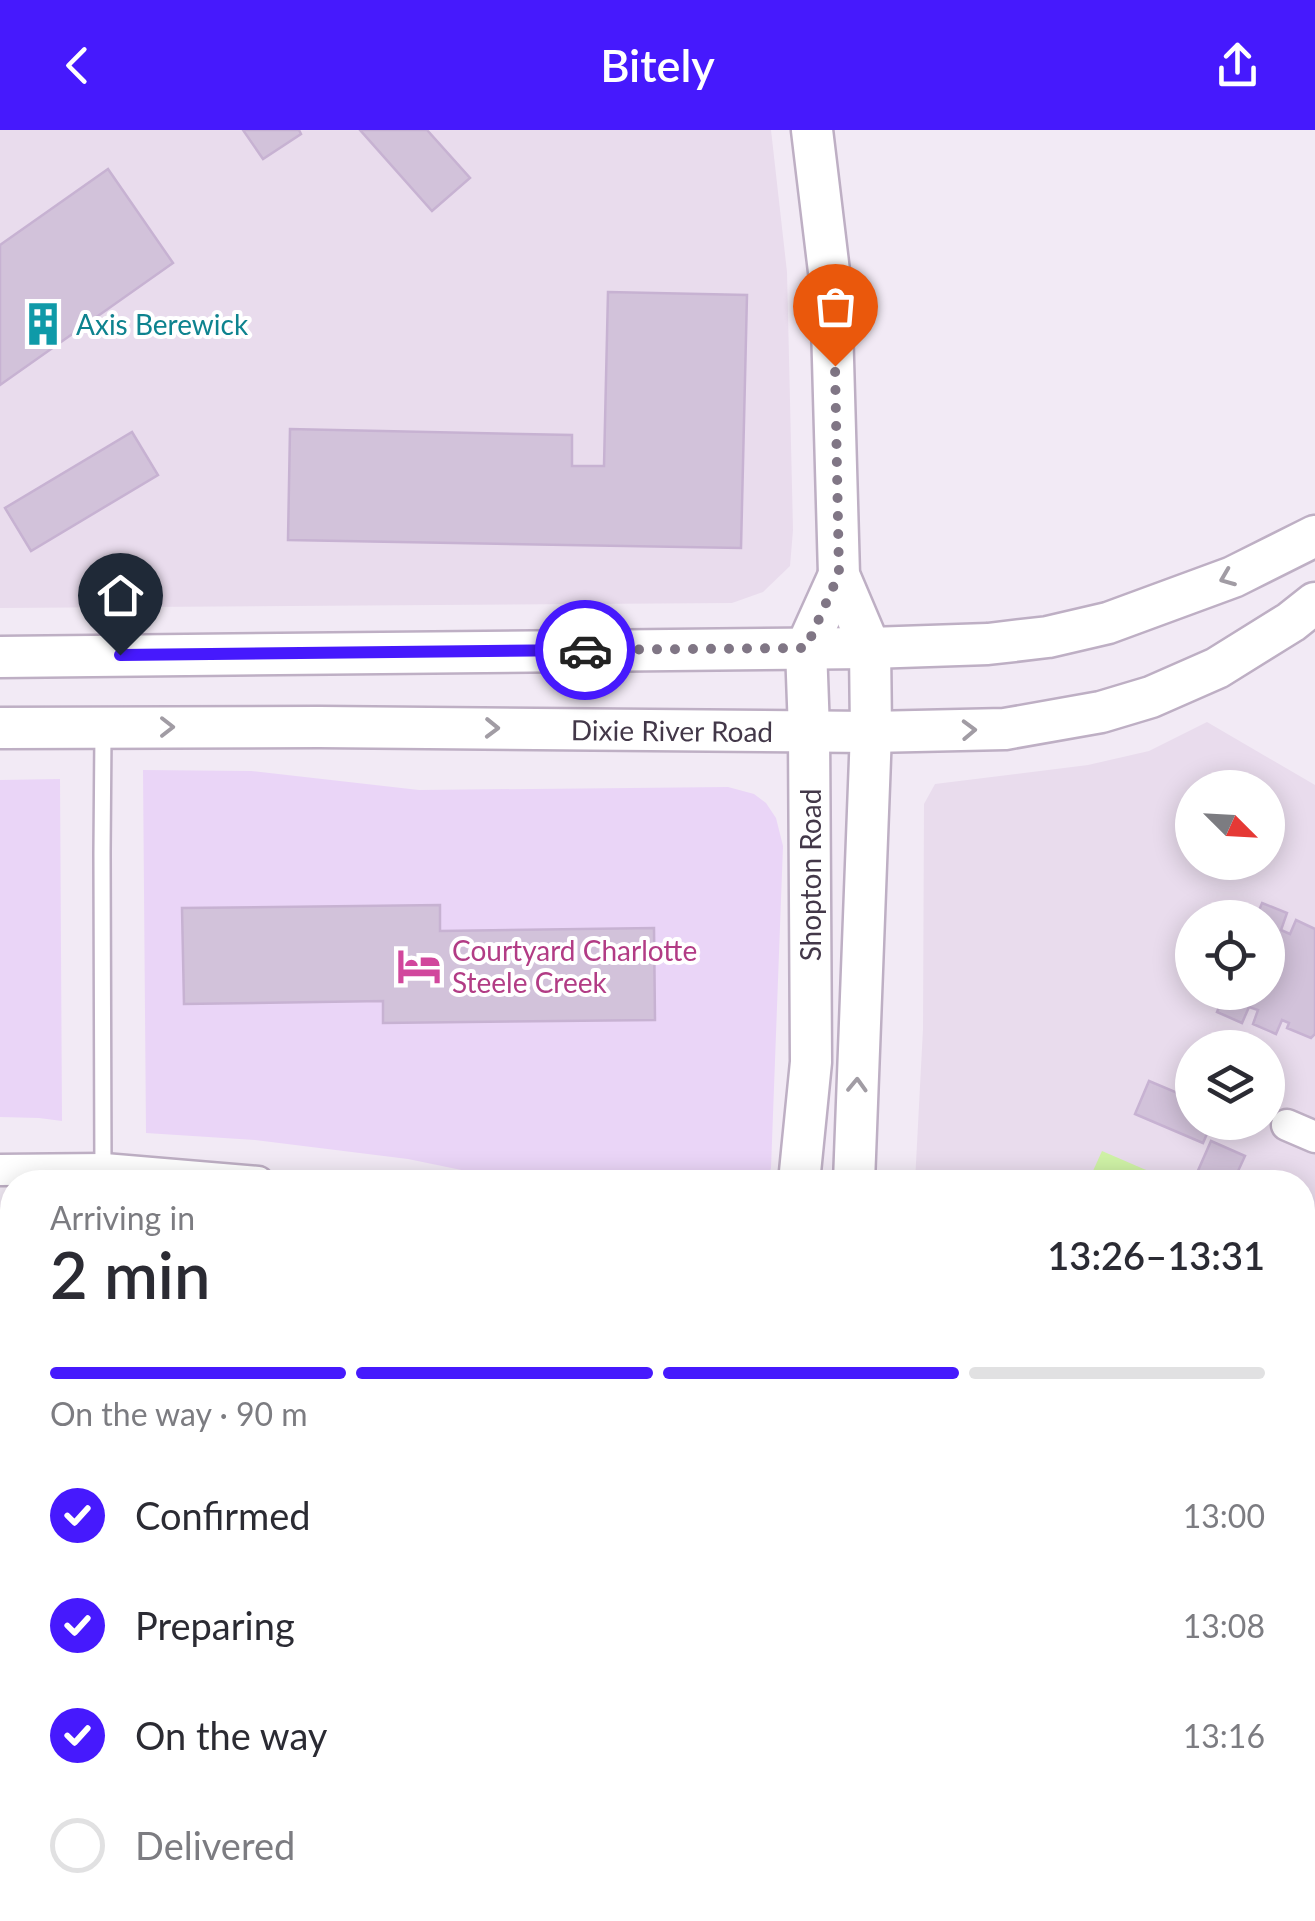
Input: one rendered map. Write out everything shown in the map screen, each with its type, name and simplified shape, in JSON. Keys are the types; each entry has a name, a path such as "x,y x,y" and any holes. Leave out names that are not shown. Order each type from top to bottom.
{"street":[{"name":"Shopton Road","path":"812,130 831,288 839,574 870,648 871,732 854,1170"},
{"path":"0,657 988,644 1048,637 1108,623 1234,576 1315,536"},
{"name":"Shopton Road","path":"800,1170 811,1062 806,648 839,574"},
{"name":"Dixie River Road","path":"0,728 871,732 1005,728 1101,712 1151,697 1217,668 1315,603"},
{"path":"1287,1124 1315,1137"}],"lane":[{"path":"103,1170 104,728"}],"shaded area":[{"path":"0,130 771,130 787,272 793,530 790,566 763,592 732,603 0,608"},
{"path":"1207,722 1315,785 1315,1170 916,1170 923,1029 924,804 935,784 1088,765 1149,751"},
{"path":"143,770 251,771 419,790 728,787 754,794 776,818 783,846 770,1170 462,1170 408,1159 255,1140 146,1133"},
{"path":"60,779 62,1121 0,1117 0,780"},
{"path":"1102,1151 1146,1170 1093,1170"}],"building":[{"path":"243,130 299,130 301,134 263,159"},
{"path":"360,130 427,130 470,178 432,211"},
{"name":"Axis Berewick","path":"108,169 173,263 0,385 0,245"},
{"path":"608,292 747,295 741,548 288,540 290,429 572,435 572,466 604,466"},
{"path":"132,432 158,475 31,551 5,508"},
{"name":"Courtyard Charlotte Steele Creek","path":"440,905 440,931 654,928 655,1020 383,1023 383,1001 184,1004 182,908"},
{"path":"1296,920 1315,929 1315,1034 1311,1038 1287,1028 1289,1023 1282,1020 1278,1030 1253,1024 1258,1010 1285,1010 1285,932 1290,934"},
{"path":"1218,1010 1248,1010 1242,1023"},
{"path":"1149,1081 1175,1092 1175,1131 1135,1114"},
{"path":"1211,1141 1245,1156 1239,1170 1198,1170"}],"way so far":[{"path":"585,650 806,648 839,574 835,366"}],"place":[{"name":"Axis Berewick","path":"43,324"},
{"name":"Courtyard Charlotte Steele Creek","path":"419,966"}],"route":[{"path":"120,655 585,650"}]}
